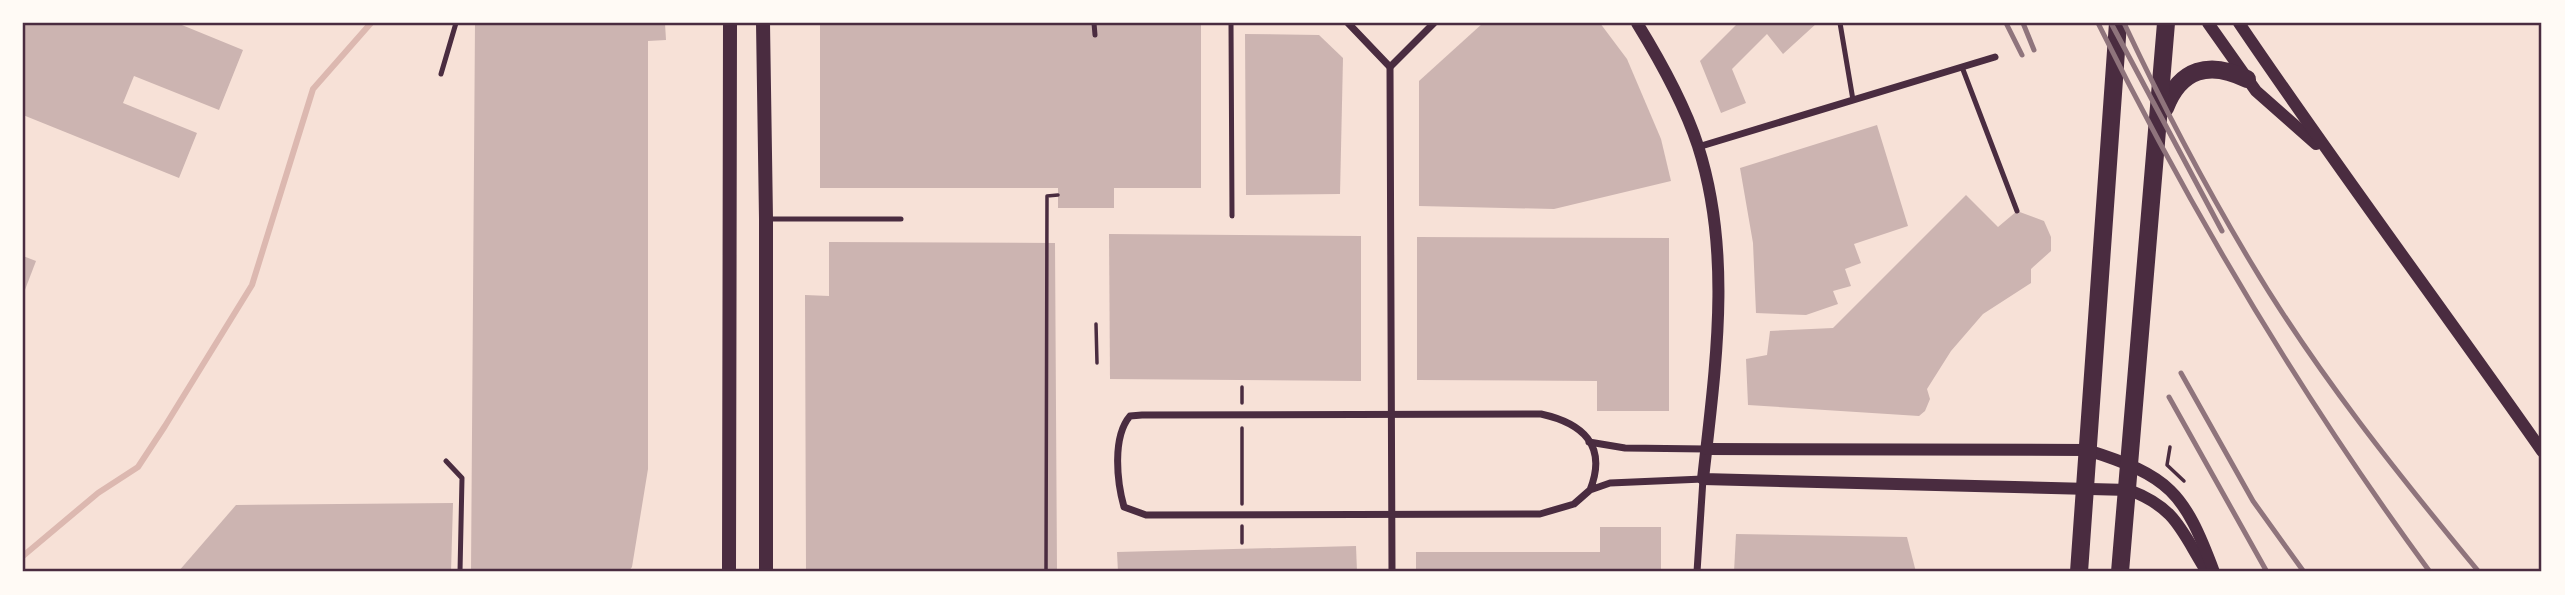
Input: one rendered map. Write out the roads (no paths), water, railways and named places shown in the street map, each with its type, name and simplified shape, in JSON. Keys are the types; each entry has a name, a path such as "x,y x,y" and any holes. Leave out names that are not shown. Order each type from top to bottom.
{"main road":[{"path":"729,572 730,23"},
{"path":"763,23 766,572"},
{"path":"2079,572 2118,23"},
{"path":"2120,572 2154,193 2166,23"},
{"path":"2158,142 2162,116 2171,93 2182,78 2195,72 2222,70 2247,79"}],"street":[{"path":"1348,23 1390,67 1392,572"},
{"path":"1390,67 1434,23"},
{"path":"1637,23 1669,78 1698,147 1712,212 1720,287 1714,388 1696,572"},
{"path":"2208,23 2256,91 2329,156"},
{"path":"2239,23 2329,156 2410,262 2542,451"},
{"path":"1698,147 1995,57"},
{"path":"1590,490 1597,463 1583,432 1566,420 1541,414 1130,416 1122,425 1120,437 1120,492 1124,507 1146,515 1539,514 1574,505 1590,490 1610,483 1632,480 2085,487 2129,490 2157,501 2167,510 2207,572"},
{"path":"1589,442 1625,448 2087,450 2131,465 2150,475 2184,503 2196,522 2214,572"}],"lane":[{"path":"441,74 456,23"},
{"path":"1094,23 1095,35"},
{"path":"1231,23 1232,216"},
{"path":"1840,23 1853,100"},
{"path":"1962,67 2017,211"},
{"path":"766,219 901,219"},
{"path":"446,461 462,478 460,572"}],"waterway":[{"path":"23,556 98,493 138,467 165,426 252,285 313,89 371,23"}],"railway":[{"path":"2006,23 2022,55"},
{"path":"2023,23 2034,50"},
{"path":"2098,23 2172,165 2252,305 2338,440 2430,572"},
{"path":"2111,23 2222,231"},
{"path":"2124,23 2168,114 2275,302 2358,421 2479,572"},
{"path":"2181,373 2253,501 2304,572"},
{"path":"2169,397 2267,572"}]}
